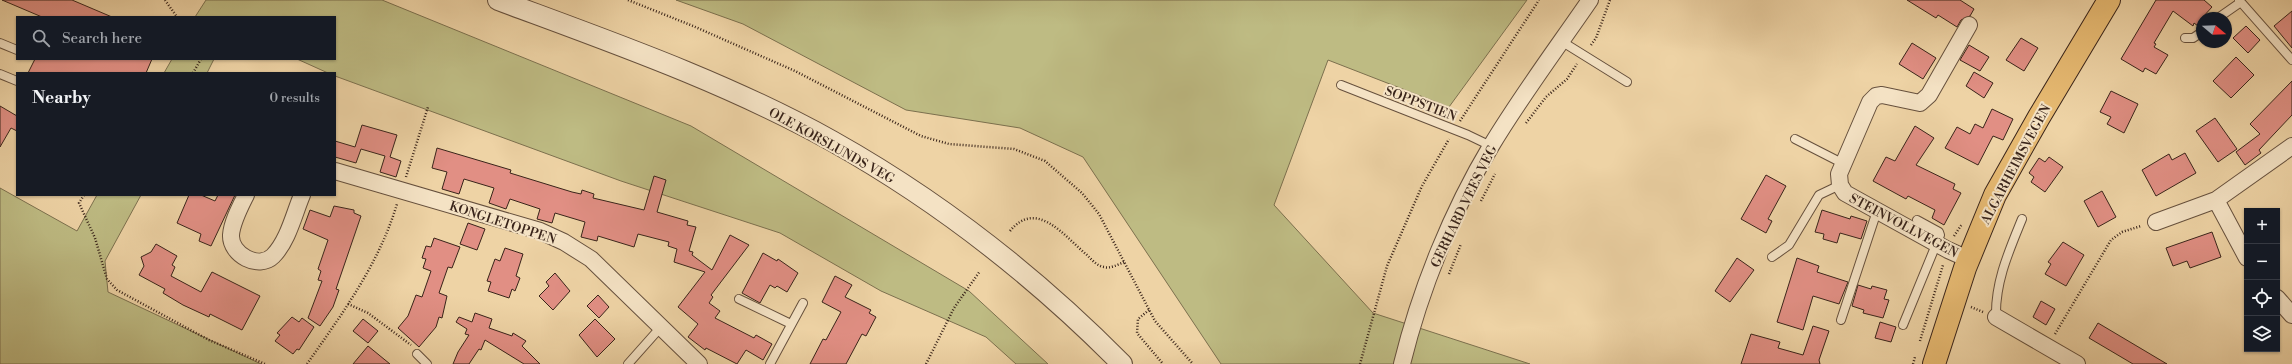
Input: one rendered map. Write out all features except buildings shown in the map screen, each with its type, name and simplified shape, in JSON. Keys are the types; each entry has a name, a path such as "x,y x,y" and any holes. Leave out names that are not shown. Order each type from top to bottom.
{"main road":[{"name":"ALGARHEIMSVEGEN","path":"1930,359 1968,259 1995,195 2109,0"}],"street":[{"name":"OLE KORSLUNDS VEG","path":"498,0 701,78 785,117 838,145 898,181 986,242 1039,286 1122,364"},
{"name":"GERHARD VEES VEG","path":"1402,364 1417,312 1437,259 1471,184 1491,146 1590,0"},
{"name":"STEINVOLLVEGEN","path":"1968,259 1845,193 1840,185 1839,174 1842,163 1870,102 1876,96 1882,95 1920,102 1929,95 1969,25"},
{"path":"2156,222 2216,200 2292,146"},
{"name":"KONGLETOPPEN","path":"336,171 540,232 564,242 591,259 660,328 699,364"},
{"path":"246,196 236,218 231,236 235,250 250,260 265,261 273,257 280,247 302,196"},
{"path":"2216,200 2244,252"},
{"path":"2280,301 2292,315"},
{"path":"1996,317 2077,364"}],"lane":[{"path":"2226,12 2240,1 2292,60"},
{"path":"2185,38 2193,38 2196,36"},
{"path":"1561,41 1627,82"},
{"path":"0,43 16,50"},
{"path":"0,74 16,81"},
{"name":"SOPPSTIEN","path":"1341,85 1455,130 1491,146"},
{"path":"1795,139 1842,163"},
{"path":"1772,257 1788,245 1819,194 1840,185"},
{"path":"1841,320 1877,211"},
{"path":"1996,317 1996,306 2001,272 2022,219"},
{"path":"1904,324 1942,246 1939,232 1917,220"},
{"path":"739,299 791,324"},
{"path":"770,364 803,303"},
{"path":"628,364 660,328"},
{"path":"417,354 427,364"}],"path":[{"path":"165,0 176,16"},
{"path":"628,0 708,32 795,70 921,136 949,144 1014,149 1038,157 1066,179 1091,204 1105,224 1149,310 1162,329 1193,364"},
{"path":"1360,364 1387,266 1422,186 1455,130 1539,0"},
{"path":"1522,130 1546,97 1567,78 1596,38 1610,0"},
{"path":"194,72 200,60"},
{"path":"307,364 348,304 379,251 392,222 428,107"},
{"path":"1480,202 1498,169"},
{"path":"83,196 79,204 95,238 107,279 117,290 209,340 265,364"},
{"path":"1010,231 1022,221 1039,217 1051,224 1099,266 1110,267 1125,262"},
{"path":"2048,347 2111,240 2122,232 2156,222"},
{"path":"1447,279 1464,236"},
{"path":"1920,342 1942,246"},
{"path":"926,364 954,308 980,271"},
{"path":"1968,314 1972,300"},
{"path":"348,304 368,313 412,346 417,354"},
{"path":"1149,310 1138,319 1137,333 1163,364"},
{"path":"1913,364 1930,359"}],"shaded area":[{"path":"206,0 382,0 691,126 969,291 1048,364 1016,364 986,337 881,291 780,233 621,181 336,76 336,72 326,72 299,60 336,60 336,16 196,16"},
{"path":"676,0 1527,0 1449,107 1328,60 1274,205 1373,313 1530,364 1221,364 1083,157 1020,128 906,110 743,24"},
{"path":"171,60 214,60 208,72 165,72"},
{"path":"0,188 77,231 96,196 140,196 105,261 108,292 261,364 0,364"}]}
